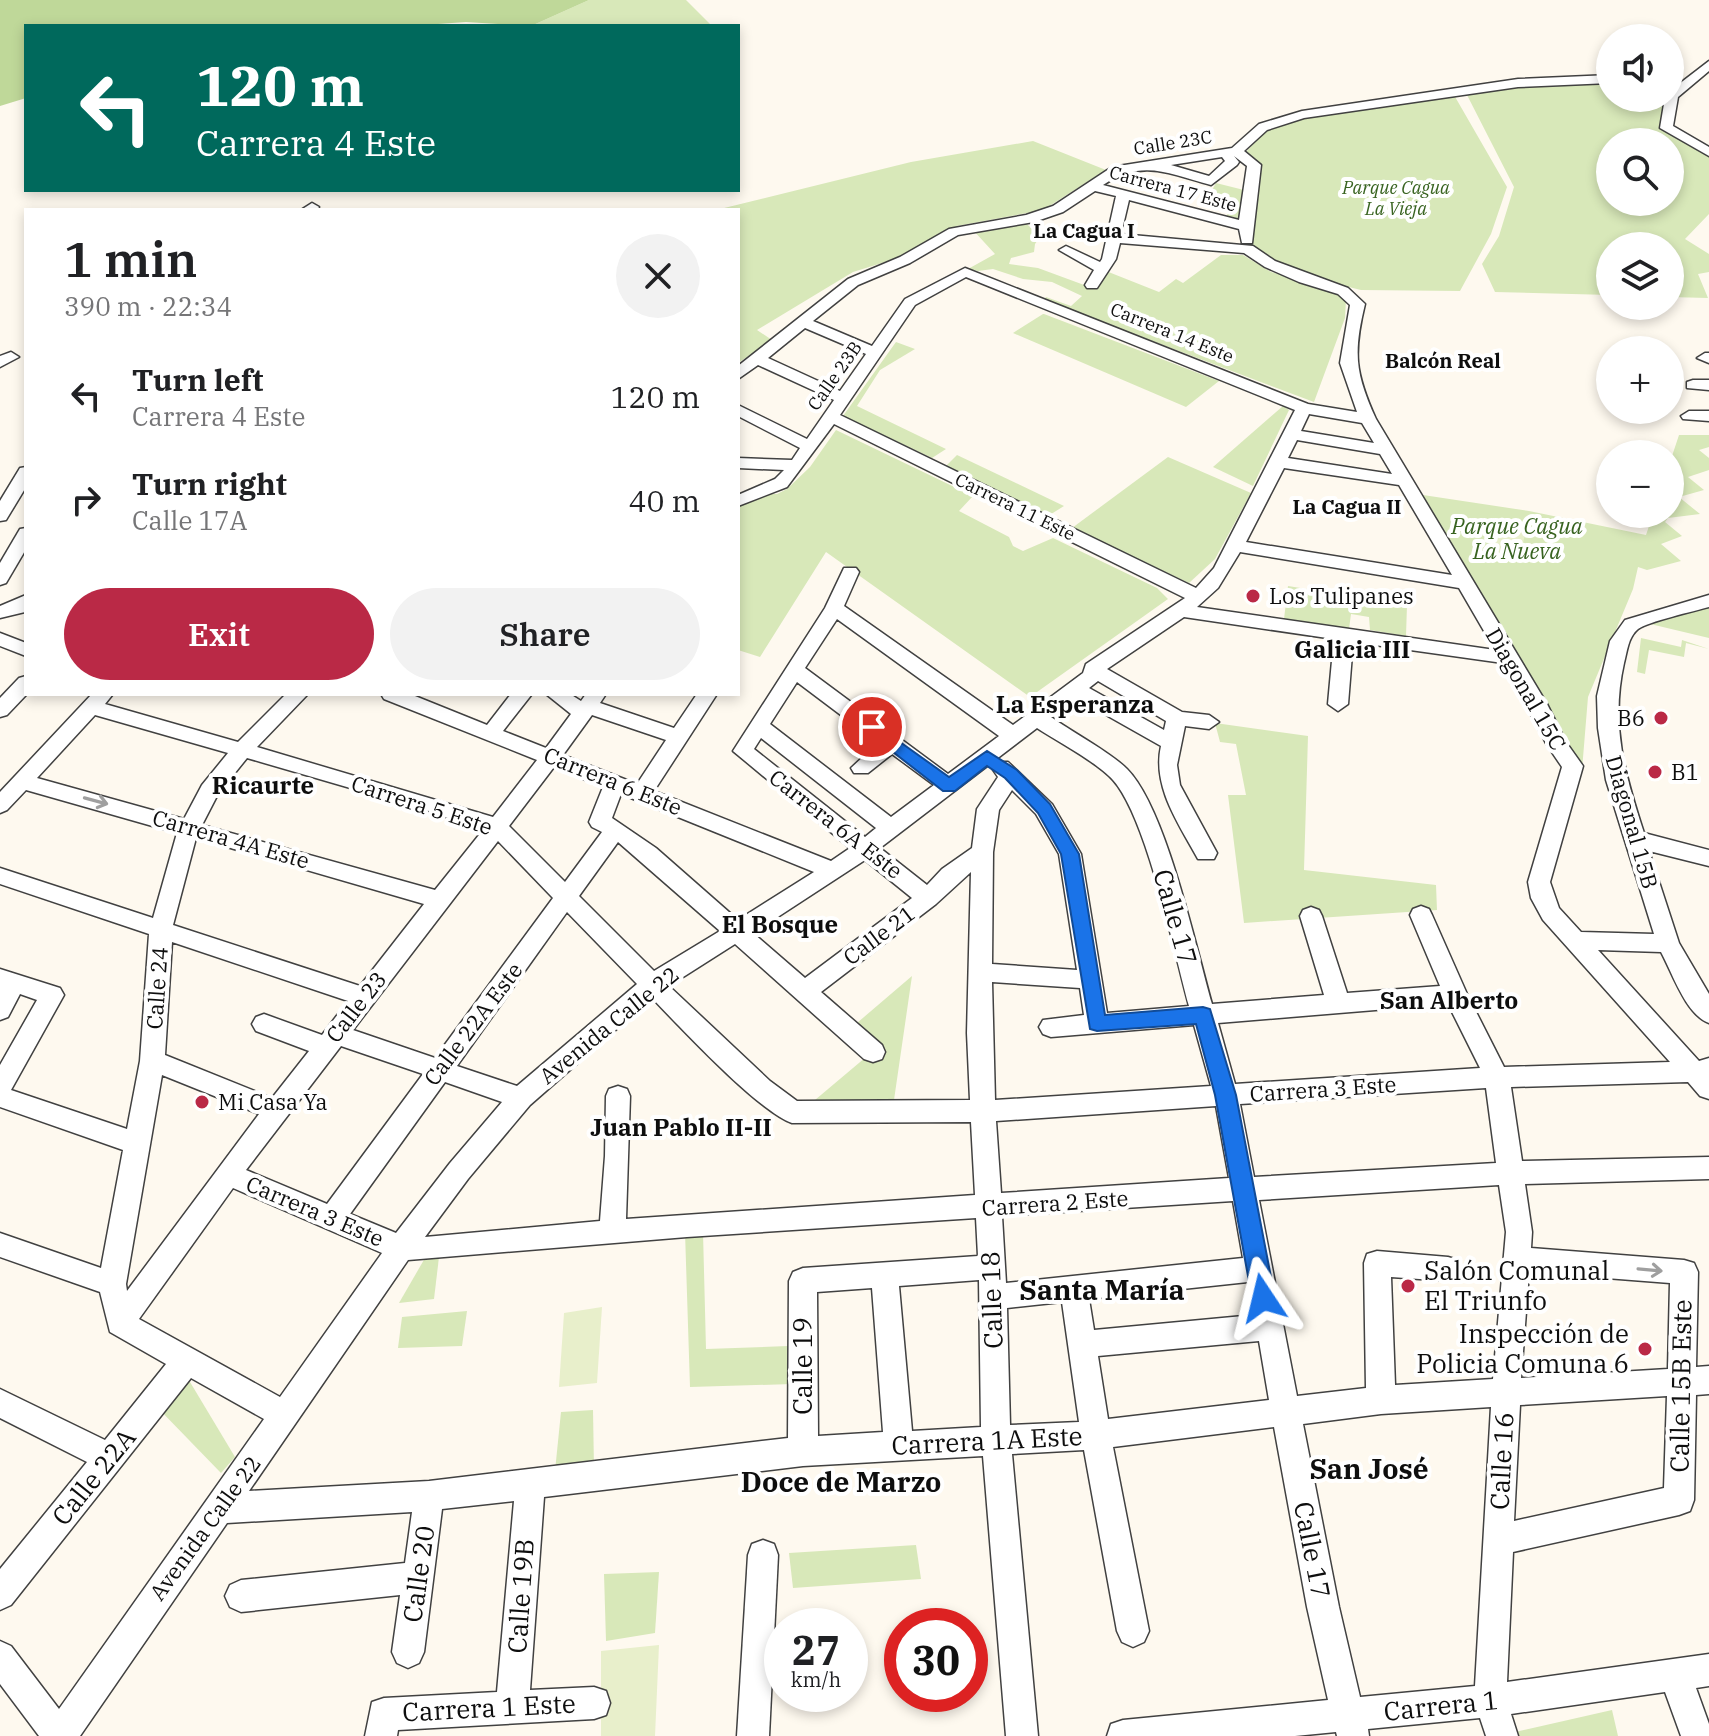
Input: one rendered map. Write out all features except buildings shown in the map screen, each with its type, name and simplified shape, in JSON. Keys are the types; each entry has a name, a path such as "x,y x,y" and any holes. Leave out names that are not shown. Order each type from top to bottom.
{"street":[{"path":"1684,85 1709,65"},
{"name":"Calle 23C","path":"740,373 853,282 905,260 954,232 1047,213 1117,170 1231,155 1263,127 1302,115 1518,83 1596,80"},
{"path":"1668,112 1666,128 1709,152"},
{"path":"1114,238 1248,249 1245,226 1254,165 1231,155 1217,178 1206,182 1154,164"},
{"name":"Carrera 17 Este","path":"1092,186 1245,226"},
{"path":"1092,285 1109,259 1123,195"},
{"name":"Diagonal 15C","path":"1248,249 1270,264 1343,291 1358,304 1345,352 1350,381 1368,419 1557,745 1573,766 1539,882 1542,898 1551,914 1704,1077"},
{"path":"1066,250 1103,269"},
{"name":"Calle 23B","path":"740,500 781,483 797,465 910,302 965,272"},
{"name":"Carrera 14 Este","path":"965,272 1304,408 1368,419"},
{"path":"805,323 876,353"},
{"path":"759,360 845,399"},
{"name":"Avenida Calle 22","path":"59,1736 401,1248 459,1171 521,1098 653,984 867,847 1093,675 1093,669 1180,611 1222,570 1304,408"},
{"path":"740,411 810,447"},
{"path":"1689,416 1709,416"},
{"name":"Carrera 11 Este","path":"832,417 1197,596"},
{"path":"1290,434 1387,450"},
{"path":"1278,462 1405,481"},
{"path":"740,463 797,465"},
{"path":"0,516 24,475"},
{"path":"0,579 24,537"},
{"path":"1235,546 1464,583"},
{"path":"758,725 834,608 850,572"},
{"name":"Diagonal 15B","path":"1709,601 1632,624 1620,641 1607,696 1608,728 1616,780 1668,943 1709,1013"},
{"path":"834,608 1014,736"},
{"path":"1180,611 1509,658"},
{"path":"1338,704 1344,641 1341,634"},
{"path":"0,639 24,649"},
{"path":"793,669 949,786"},
{"path":"1093,669 1177,718 1209,722"},
{"path":"0,710 24,685"},
{"path":"1075,688 1171,743"},
{"name":"Calle 24","path":"120,1323 112,1284 152,1061 161,929 190,827 209,790 242,750 296,696"},
{"name":"Carrera 6 Este","path":"396,696 833,871"},
{"path":"491,733 520,696"},
{"path":"562,696 680,737"},
{"path":"642,793 706,696"},
{"path":"0,805 98,701"},
{"name":"Carrera 5 Este","path":"98,701 242,750 496,826 653,984 761,1088 792,1112"},
{"name":"Calle 23","path":"120,1323 276,1110 551,757 588,704"},
{"name":"Calle 17","path":"1037,718 1120,774 1139,805 1158,854 1226,1095 1323,1607 1351,1726"},
{"path":"1177,718 1167,765 1170,785 1206,853"},
{"name":"Carrera 6A Este","path":"892,829 758,725 743,751 928,898"},
{"path":"861,768 892,743"},
{"path":"987,757 1011,774 1044,809 1070,854 1097,1023"},
{"name":"Calle 18","path":"1011,774 988,809 982,852 979,1033 992,1267 996,1441 1022,1736"},
{"name":"Carrera 4A Este","path":"21,781 440,900"},
{"path":"615,782 608,826 736,932 873,1052"},
{"name":"Calle 22A Este","path":"331,1219 437,1070 568,898 608,826"},
{"path":"1635,839 1709,858"},
{"name":"Calle 21","path":"804,992 928,898 950,875 982,852"},
{"path":"0,876 364,997"},
{"name":"Calle 16","path":"1421,915 1455,994 1497,1077 1519,1232 1506,1392 1490,1701 1502,1736"},
{"path":"1311,916 1339,1005"},
{"path":"1576,941 1668,943"},
{"path":"980,972 1091,980"},
{"path":"0,1010 8,980 52,995 0,1088"},
{"path":"1051,1027 1455,994"},
{"path":"264,1024 437,1070 521,1098"},
{"path":"152,1061 276,1110"},
{"name":"Carrera 3 Este","path":"792,1112 984,1111 1497,1077 1704,1077"},
{"path":"612,1233 618,1156 618,1096"},
{"path":"0,1097 136,1143"},
{"name":"Carrera 2 Este","path":"401,1248 460,1247 687,1225 989,1208 1243,1189 1511,1173 1709,1168"},
{"name":"Carrera 3 Este","path":"228,1174 401,1248"},
{"path":"0,1245 112,1284"},
{"name":"Calle 15B Este","path":"1498,1540 1679,1500 1696,1380 1684,1272 1516,1259"},
{"path":"1381,1400 1377,1263 1448,1269"},
{"path":"899,1446 885,1277 992,1267"},
{"path":"992,1297 1258,1269"},
{"name":"Calle 19","path":"803,1451 803,1281 885,1277"},
{"path":"1074,1289 1096,1435 1133,1631"},
{"path":"120,1323 285,1415"},
{"path":"1082,1344 1269,1327"},
{"name":"Calle 22A","path":"0,1594 187,1360"},
{"name":"Carrera 1A Este","path":"218,1508 429,1496 803,1451 1096,1435 1381,1400 1696,1380"},
{"path":"0,1403 110,1458"},
{"name":"Calle 19B","path":"512,1706 530,1486"},
{"name":"Calle 20","path":"408,1652 429,1496"},
{"path":"753,1736 763,1555"},
{"path":"241,1596 419,1577"},
{"path":"0,1657 59,1736"},
{"name":"Carrera 1","path":"1126,1736 1351,1726 1490,1701 1709,1670"},
{"path":"1676,1677 1697,1736"},
{"name":"Carrera 1 Este","path":"382,1725 512,1706 594,1703"}],"green space":[{"path":"0,0 589,0 535,24 24,24 24,99 0,106"},
{"path":"589,0 686,0 710,24 535,24"},
{"path":"1596,80 1596,112 1670,112 1667,128 1596,128 1596,216 1684,216 1684,137 1709,151 1709,214 1685,239 1709,254 1709,272 1698,274 1708,298 1684,297 1684,232 1596,232 1596,295 1495,292 1482,264 1499,236 1514,187 1467,95 1522,83"},
{"name":"Parque Cagua La Vieja","path":"1454,95 1507,187 1491,234 1460,291 1361,290 1304,276 1253,249 1247,224 1256,165 1244,154 1268,128 1303,117"},
{"path":"1033,141 1106,170 1043,210 957,226 898,258 853,272 757,330 772,340 740,362 740,208 724,208 911,162"},
{"path":"1216,183 1244,190 1240,221 1226,217 1232,206 1207,199"},
{"path":"1025,222 1040,237 1034,252 1011,258 1009,264 1038,268 1095,289 1106,271 1159,292 1176,279 1183,283 1221,255 1243,255 1271,272 1338,291 1346,299 1345,318 1314,402 1044,300 1046,297 1071,306 1082,296 1052,282 1023,279 993,269 968,269 995,254 973,230"},
{"path":"1043,314 1219,381 1186,407 1013,333"},
{"path":"896,342 915,349 880,370 857,406 946,449 932,458 843,416"},
{"path":"1283,406 1289,410 1253,486 1213,467"},
{"path":"836,430 973,496 959,511 1009,537 1013,546 1023,551 1053,538 1157,588 1168,599 1030,697 826,552 760,657 740,651 740,506 765,494 777,494 787,489 810,467"},
{"path":"1679,435 1709,435 1709,447 1699,450 1709,458 1709,470 1688,477 1704,490 1684,496 1684,440 1677,440"},
{"path":"957,455 1064,506 1048,516 946,466"},
{"path":"1168,457 1251,493 1215,559 1189,583 1072,528"},
{"name":"Parque Cagua La Nueva","path":"1423,495 1529,511 1596,525 1596,528 1646,535 1648,528 1672,528 1682,536 1661,544 1681,561 1647,570 1638,567 1633,589 1588,697 1582,770"},
{"path":"1684,501 1700,514 1684,516"},
{"name":"Parque Cagua La Nueva","path":"1496,520 1527,527 1519,558 1488,550"},
{"path":"1288,586 1407,605 1406,636 1370,630 1369,617 1351,614 1349,629 1284,619"},
{"path":"1709,604 1709,638 1646,623"},
{"path":"1641,638 1681,647 1682,640 1709,649 1686,643 1684,657 1649,650 1645,674 1637,672"},
{"path":"1215,723 1308,736 1304,870 1436,885 1437,910 1244,923 1228,795 1246,795 1236,744 1220,742"},
{"path":"912,976 894,1100 815,1100 872,1052 857,1023"},
{"path":"685,1232 703,1232 706,1349 788,1346 792,1384 690,1387"},
{"path":"439,1257 434,1299 399,1303 425,1258"},
{"path":"602,1307 597,1383 559,1387 564,1313"},
{"path":"467,1311 462,1346 398,1348 402,1317"},
{"path":"184,1372 235,1457 221,1473 156,1406"},
{"path":"593,1410 594,1469 555,1471 561,1412"},
{"path":"916,1545 921,1579 793,1588 789,1553"},
{"path":"659,1572 655,1633 606,1641 604,1574"},
{"path":"659,1645 655,1736 601,1736 601,1651"},
{"path":"1612,1710 1618,1736 1516,1736 1515,1732"}],"place":[{"name":"Los Tulipanes","path":"1253,596"},
{"name":"B6","path":"1661,718"},
{"name":"B1","path":"1655,772"},
{"name":"Mi Casa Ya","path":"202,1102"},
{"name":"Salón Comunal El Triunfo","path":"1408,1286"},
{"name":"Inspección de Policia Comuna 6","path":"1645,1349"}],"district":[{"name":"La Cagua I","path":"1084,231"},
{"name":"Balcón Real","path":"1443,361"},
{"name":"La Cagua II","path":"1347,507"},
{"name":"Galicia III","path":"1352,650"},
{"name":"La Esperanza","path":"1075,705"},
{"name":"Ricaurte","path":"263,786"},
{"name":"El Bosque","path":"780,925"},
{"name":"San Alberto","path":"1449,1001"},
{"name":"Juan Pablo II-II","path":"681,1128"},
{"name":"Santa María","path":"1102,1290"},
{"name":"San José","path":"1369,1469"},
{"name":"Doce de Marzo","path":"841,1482"}],"route":[{"path":"872,727 949,786 987,757 1011,774 1044,809 1070,854 1097,1023 1203,1015 1226,1095 1263,1298"}]}
